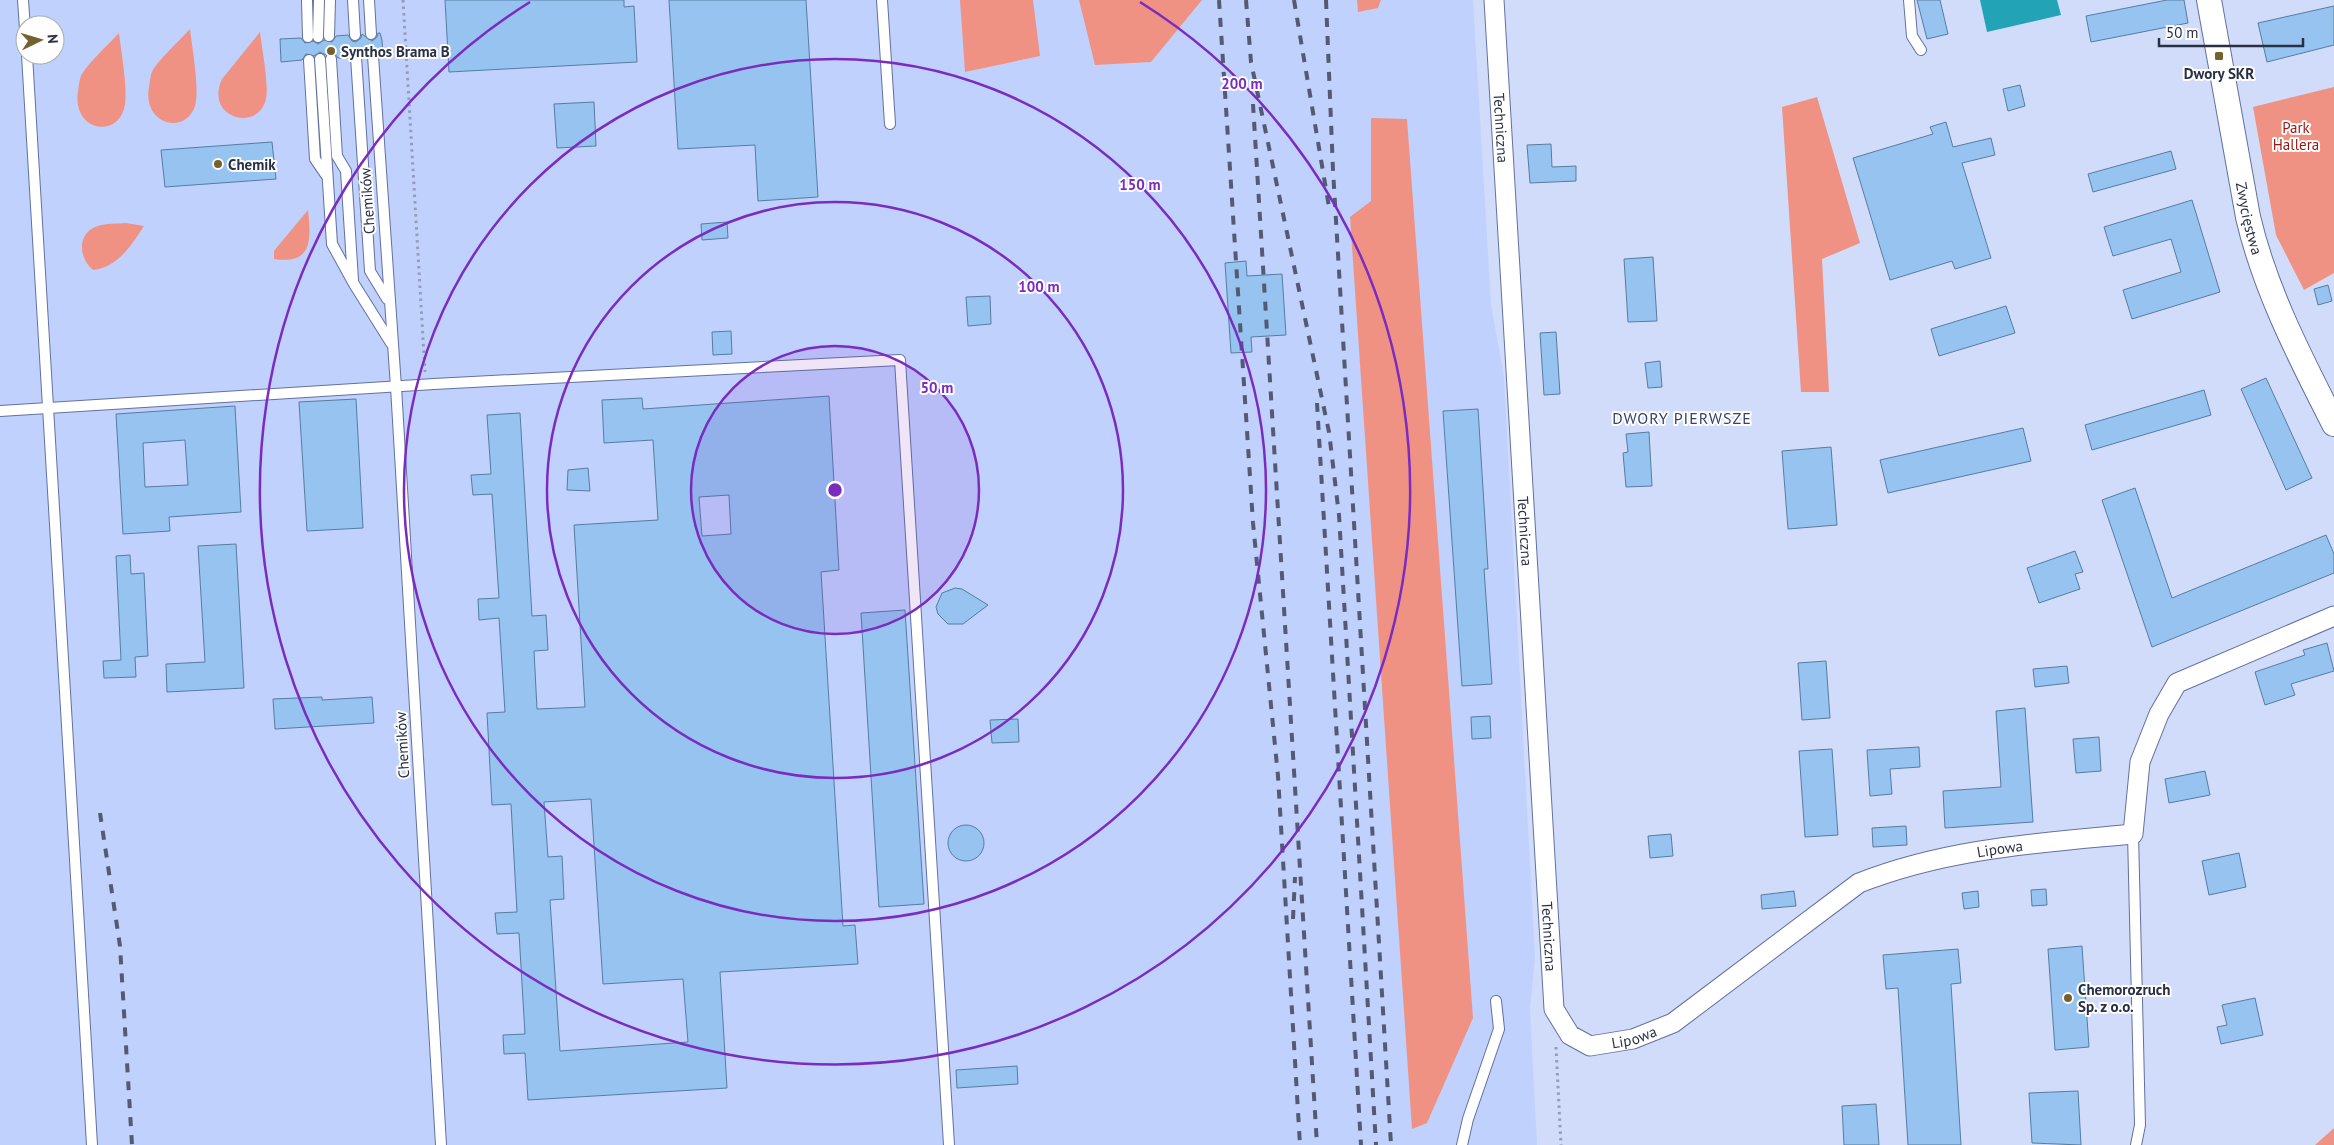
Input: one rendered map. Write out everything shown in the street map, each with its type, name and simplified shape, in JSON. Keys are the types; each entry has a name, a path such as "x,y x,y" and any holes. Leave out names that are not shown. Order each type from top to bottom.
{"street":[{"name":"Techniczna","path":"1494,0 1554,1009 1570,1035 1590,1046"},
{"name":"Zwycięstwa","path":"2209,0 2256,252 2276,304 2334,424"},
{"path":"2132,834 2140,762 2159,714 2177,683 2334,616"},
{"name":"Lipowa","path":"1590,1046 1633,1039 1673,1023 1859,883 1893,870 1986,848 2132,834"}],"lane":[{"path":"23,0 24,15"},
{"path":"307,0 313,37 319,0"},
{"path":"329,36 330,0"},
{"path":"353,0 355,35"},
{"path":"370,0 371,34"},
{"path":"882,0 890,124"},
{"path":"1909,0 1912,36 1921,50"},
{"name":"Chemików","path":"373,56 396,387 441,1145"},
{"path":"356,57 370,271 389,302"},
{"path":"331,59 337,156 346,170 354,284"},
{"name":"Chemików","path":"314,60 332,244 354,284 392,344"},
{"path":"27,65 92,1145"},
{"path":"0,411 426,385 900,360 949,1145"},
{"path":"2132,834 2140,1125 2136,1145"},
{"path":"1462,1145 1468,1119 1499,1028 1496,1001"}],"path":[{"path":"403,0 426,385"},
{"path":"1554,1009 1561,1145"}],"shaded area":[{"path":"0,0 1473,0 1491,304 1504,377 1535,957 1530,1009 1537,1145 0,1145"},
{"path":"1980,0 2057,0 2061,15 1987,32"}],"green space":[{"path":"960,0 1033,0 1040,56 965,72"},
{"path":"1079,0 1202,0 1151,62 1095,65"},
{"path":"1357,0 1381,0 1378,8 1358,12"},
{"path":"190,29 197,90 195,106 190,115 183,121 166,122 152,110 149,100 151,75 159,62"},
{"path":"260,32 266,76 266,99 261,110 253,116 244,118 234,116 226,111 220,103 218,92 222,79"},
{"path":"119,33 126,93 124,109 119,118 112,124 104,127 95,126 88,122 81,114 78,104 80,79 88,66"},
{"name":"Park Hallera","path":"2334,87 2334,273 2304,290 2276,235 2253,107"},
{"path":"1817,97 1860,243 1822,259 1829,392 1801,392 1782,107"},
{"path":"1371,118 1407,119 1473,1018 1427,1123 1412,1129 1350,217 1371,201"},
{"path":"308,210 309,240 303,254 287,260 274,259 274,251"},
{"path":"126,223 144,226 129,248 117,260 110,265 93,270 84,259 82,252 83,239 86,234 91,229 101,225"},
{"path":"2334,1128 2334,1145 2315,1145"}],"building":[{"path":"445,0 624,0 624,7 634,6 637,62 449,72"},
{"path":"669,0 806,0 818,197 758,201 755,145 678,149"},
{"path":"1917,0 1940,0 1948,34 1927,39"},
{"path":"2167,0 2184,0 2188,23 2091,42 2086,16"},
{"path":"2334,6 2334,45 2267,62 2258,23"},
{"name":"Synthos Brama B","path":"378,33 380,33 382,40 383,56 380,56 373,49 369,51 366,57 363,57 356,50 352,52 349,58 338,58 334,53 326,55 320,52 314,56 306,54 302,60 281,62 280,39 301,38 305,43 313,41 318,44 324,40 332,42 336,36 348,35 352,41 356,42 361,38 362,34 372,41 377,37"},
{"path":"2020,85 2025,106 2008,111 2003,89"},
{"path":"594,102 596,146 557,148 554,104"},
{"path":"1946,122 1953,147 1991,138 1995,155 1962,163 1991,258 1955,269 1952,261 1890,280 1853,158 1933,134 1930,127"},
{"name":"Chemik","path":"272,142 276,179 165,187 161,150"},
{"path":"1551,144 1552,167 1576,166 1576,181 1530,183 1527,145"},
{"path":"2171,151 2176,169 2093,192 2088,174"},
{"path":"2192,200 2220,292 2132,319 2123,290 2181,272 2171,239 2113,256 2104,227"},
{"path":"727,222 728,238 702,240 701,224"},
{"path":"1653,257 1657,321 1628,322 1624,259"},
{"path":"1246,261 1247,276 1282,274 1286,335 1251,337 1252,352 1231,353 1225,263"},
{"path":"2328,285 2332,301 2318,305 2314,289"},
{"path":"990,296 991,324 968,326 966,297"},
{"path":"2006,306 2015,333 1939,356 1931,329"},
{"path":"731,331 732,354 713,355 712,332"},
{"path":"1556,332 1560,394 1544,395 1540,333"},
{"path":"1660,361 1662,387 1648,388 1645,363"},
{"path":"2266,378 2312,478 2286,490 2241,389"},
{"path":"2204,390 2211,415 2092,450 2085,425"},
{"path":"829,396 839,570 821,572 843,926 855,925 858,964 720,972 727,1088 528,1100 525,1053 504,1054 503,1035 525,1034 519,933 497,934 495,913 517,912 511,804 492,805 487,713 505,712 499,618 479,620 478,599 499,598 492,494 473,495 471,475 491,474 487,415 520,413 532,616 546,615 548,650 534,651 537,709 585,707 574,525 658,520 653,440 604,443 602,400 642,398 643,409","holes":["729,495 731,534 702,536 699,497","591,799 603,984 683,979 688,1042 560,1051 550,900 564,899 562,856 548,857 544,802"]},
{"path":"356,399 363,528 307,531 299,402"},
{"path":"235,406 241,512 169,517 170,531 123,534 116,414","holes":["185,440 188,485 145,487 143,443"]},
{"path":"1478,409 1488,569 1484,569 1492,684 1462,686 1443,411"},
{"path":"2023,428 2031,461 1888,493 1880,460"},
{"path":"1649,432 1652,486 1626,487 1623,453 1628,452 1626,434"},
{"path":"1831,447 1837,525 1788,529 1782,451"},
{"path":"588,468 590,491 567,490 568,470"},
{"path":"2135,488 2172,598 2326,535 2334,554 2334,573 2152,647 2102,500"},
{"path":"236,544 244,688 167,692 166,664 205,662 198,546"},
{"path":"2075,551 2083,572 2075,574 2080,589 2039,603 2027,568"},
{"path":"130,555 131,574 144,573 148,656 135,657 136,677 104,678 103,661 121,660 116,556"},
{"path":"955,588 962,589 988,605 963,624 948,624 938,614 936,607 942,593"},
{"path":"905,610 924,904 879,907 861,613"},
{"path":"2327,643 2334,671 2291,684 2295,695 2265,705 2255,672 2305,655 2303,650"},
{"path":"1826,661 1830,718 1802,720 1798,663"},
{"path":"2067,666 2069,683 2035,687 2033,669"},
{"path":"322,697 322,700 372,697 374,723 275,729 273,699"},
{"path":"2025,708 2033,822 1945,828 1943,791 2001,787 1996,711"},
{"path":"1490,716 1491,738 1472,739 1471,717"},
{"path":"1018,719 1019,742 992,743 990,720"},
{"path":"2099,737 2101,771 2076,773 2073,739"},
{"path":"1919,747 1920,767 1890,769 1892,794 1870,796 1867,750"},
{"path":"1832,749 1838,835 1805,837 1799,751"},
{"path":"2205,771 2210,795 2169,803 2165,779"},
{"path":"966,825 973,826 979,830 983,836 983,850 979,856 973,860 966,861 959,860 953,856 949,850 948,843 949,836 953,830 959,826"},
{"path":"1906,826 1907,845 1873,847 1872,828"},
{"path":"1671,834 1673,856 1650,858 1648,836"},
{"path":"2239,853 2246,887 2209,895 2202,861"},
{"path":"2046,889 2047,905 2032,906 2031,890"},
{"path":"1794,891 1796,906 1762,909 1761,895"},
{"path":"1978,891 1979,907 1964,909 1962,893"},
{"name":"Chemorozruch Sp. z o.o.","path":"2082,946 2089,1047 2055,1050 2048,949"},
{"path":"1958,949 1961,983 1951,984 1961,1145 1908,1145 1898,988 1886,989 1883,955"},
{"path":"2255,998 2263,1035 2221,1044 2217,1027 2227,1025 2222,1005"},
{"path":"1017,1066 1018,1084 957,1088 956,1070"},
{"path":"2078,1091 2081,1145 2032,1143 2029,1093"},
{"path":"1876,1104 1879,1145 1844,1145 1842,1106"}],"railway":[{"path":"1219,0 1253,523 1278,776 1300,1145"},
{"path":"1246,0 1251,62 1329,432 1339,515 1376,1145"},
{"path":"1294,0 1329,207"},
{"path":"1326,0 1333,170 1391,1145"},
{"path":"1253,104 1317,1145"},
{"path":"1317,403 1361,1145"},
{"path":"100,813 120,946 132,1145"},
{"path":"1293,919 1295,877"}],"place":[{"name":"Synthos Brama B","path":"331,51"},
{"name":"Dwory SKR","path":"2219,56"},
{"name":"Chemik","path":"218,164"},
{"name":"Chemorozruch Sp. z o.o.","path":"2068,998"}],"district":[{"name":"DWORY PIERWSZE","path":"1682,418"}]}
